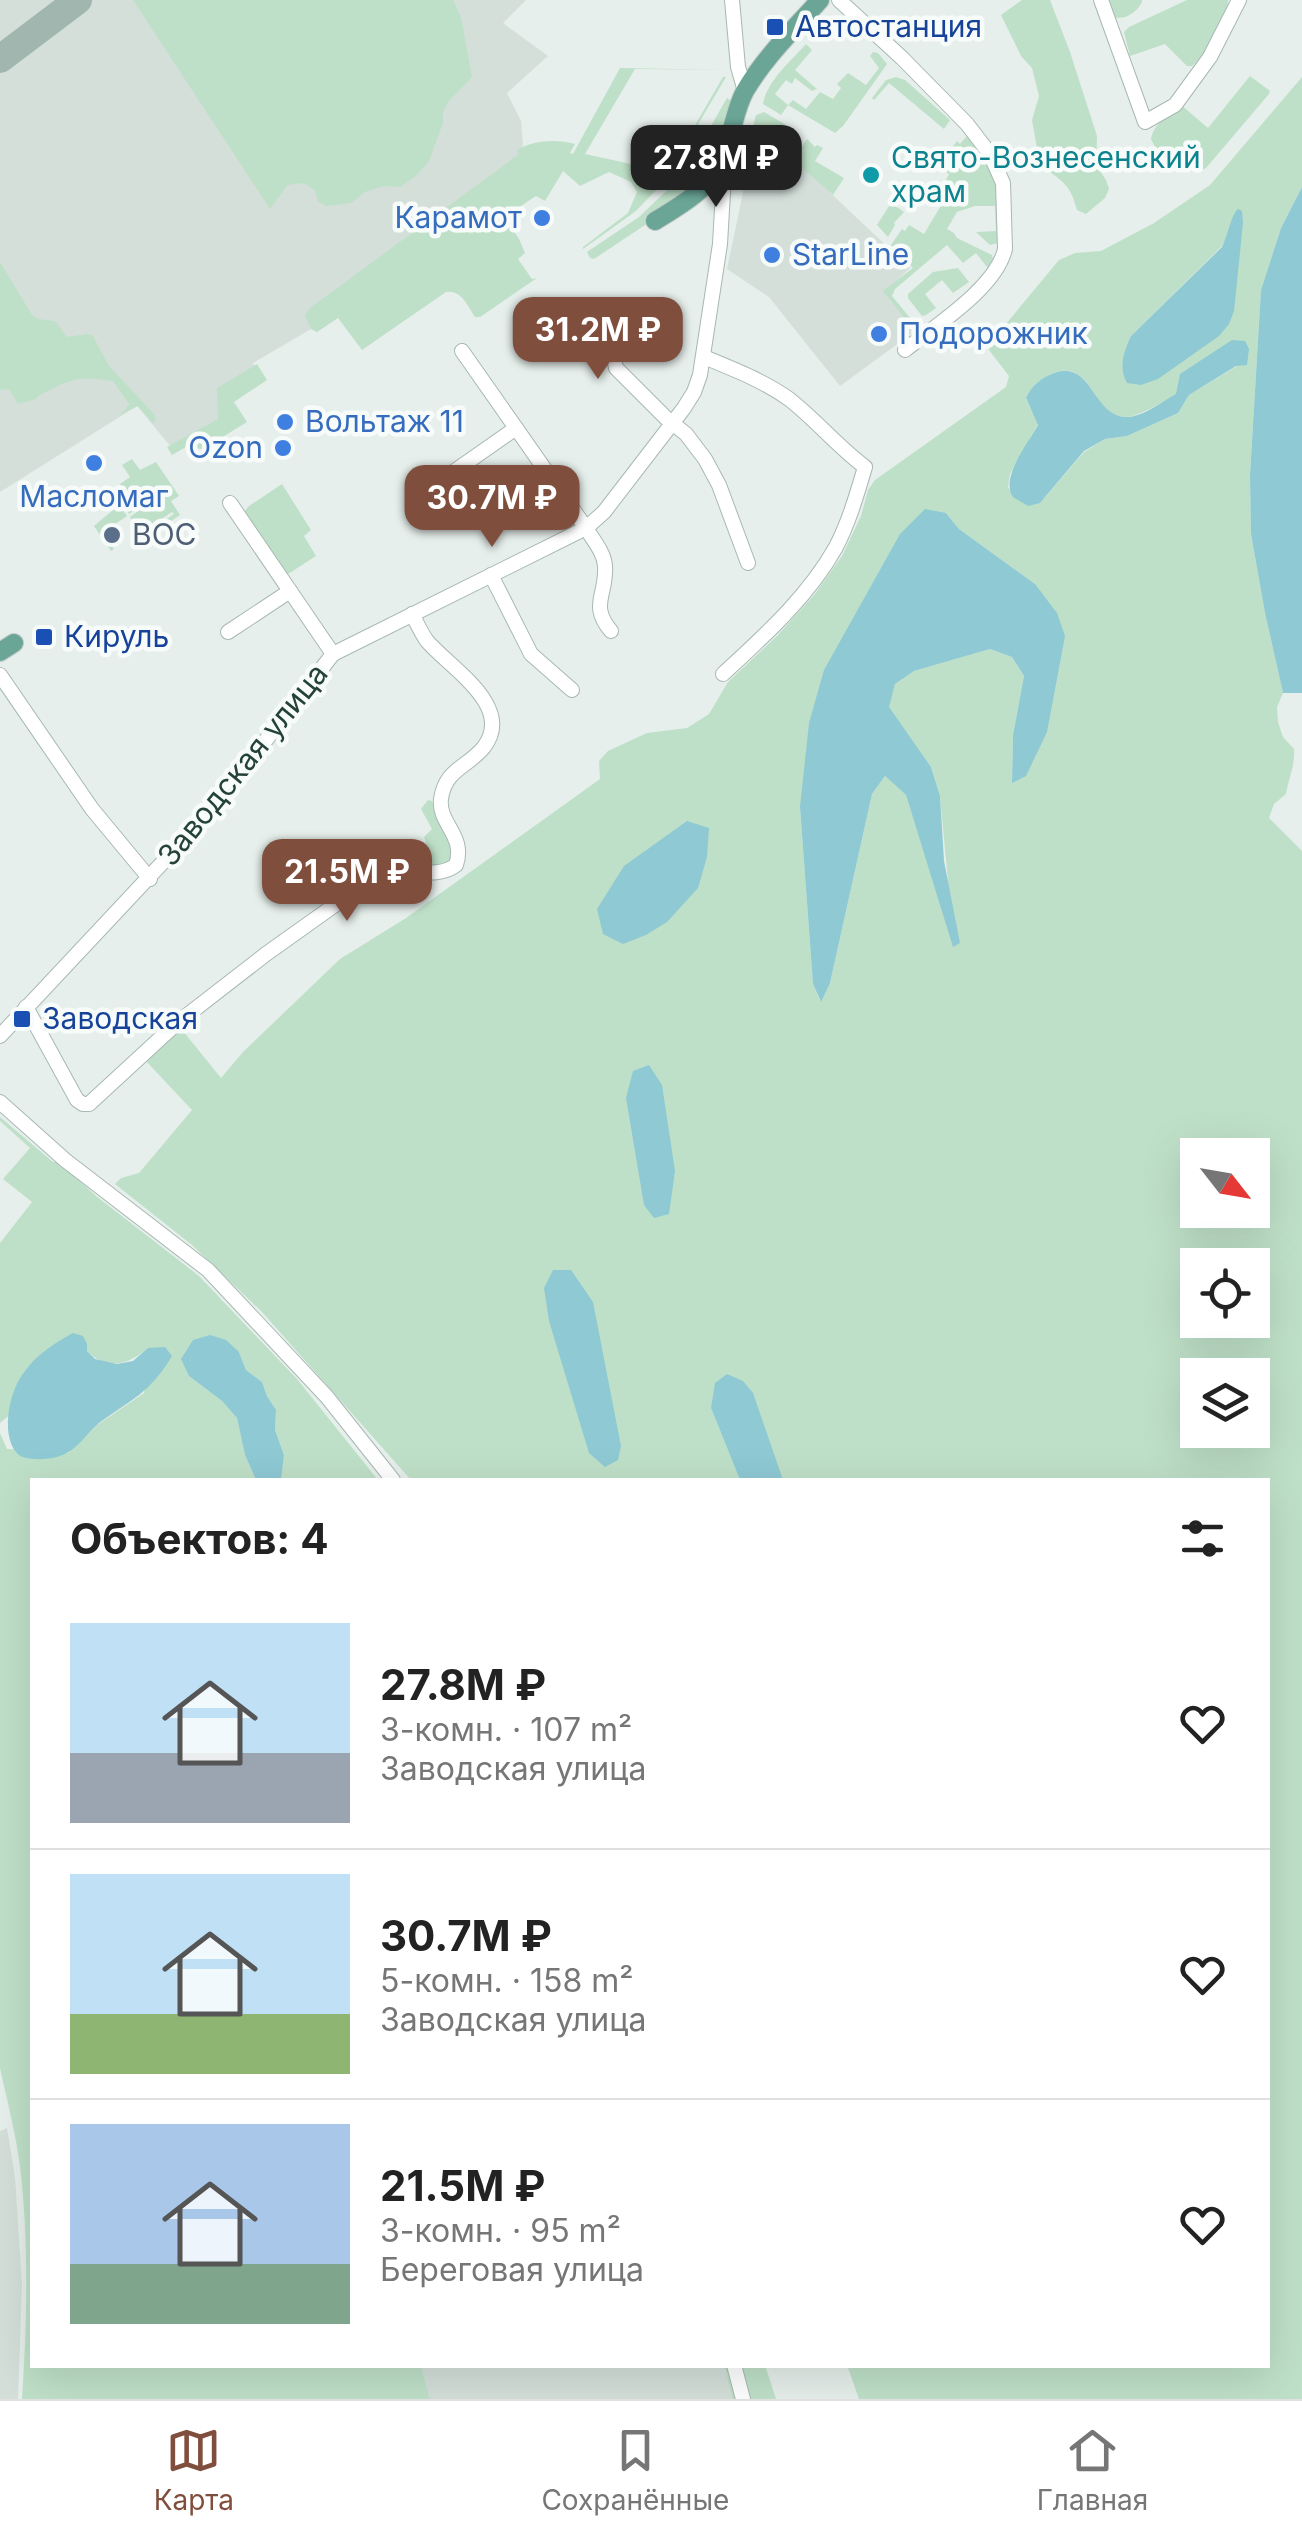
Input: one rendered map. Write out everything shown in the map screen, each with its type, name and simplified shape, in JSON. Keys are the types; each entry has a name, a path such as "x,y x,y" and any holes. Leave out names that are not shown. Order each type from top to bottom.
{"main road":[{"path":"655,221 704,188 725,152 745,91 819,1"}],"street":[{"path":"732,0 738,67 745,91"},
{"path":"839,0 967,124 990,154 1003,182 1002,258 980,290 904,350"},
{"path":"1101,0 1145,122 1175,105 1210,57 1239,0"},
{"name":"Заводская улица","path":"0,1036 209,813 333,654 586,528 604,512 694,392 704,357 720,244 725,152"},
{"path":"622,318 614,344 616,368 686,434 705,459 719,485 748,563"},
{"path":"462,350 602,555 600,613 611,632"},
{"path":"704,357 777,392 866,467 836,548 810,586 723,674"},
{"path":"449,474 516,428"},
{"path":"230,503 333,654"},
{"path":"492,575 533,656 572,690"},
{"path":"228,632 290,591"},
{"path":"26,1007 77,1100 90,1104 177,1023 377,875 390,870 445,873 456,865 459,845 441,806 442,796 455,769 476,756 494,727 480,694 426,639 412,614"},
{"path":"0,675 92,809 150,879"},
{"path":"0,1102 65,1160 208,1270 326,1397 391,1478"},
{"path":"735,2368 743,2399"}],"shaded area":[{"path":"0,0 526,0 503,23 548,56 507,93 521,121 523,146 518,151 536,195 504,216 519,239 436,248 317,332 311,329 253,363 256,369 219,391 222,420 171,447 137,406 0,492"},
{"path":"755,135 805,169 910,268 885,292 915,331 840,386 769,297 727,269"},
{"path":"7,2128 15,2177 22,2284 18,2399 0,2399 0,2131"},
{"path":"422,2368 725,2368 732,2399 430,2399"}],"green space":[{"path":"133,0 453,0 461,17 472,77 448,102 429,161 400,187 384,186 365,192 351,203 327,206 318,202 315,190 303,183 288,185 270,209"},
{"path":"1022,0 1050,0 1097,136 1096,165 1109,189 1105,198 1086,214 1077,210 1064,183 1040,165 1032,120 1039,96 1032,68 1021,56 1001,15"},
{"path":"1106,0 1142,2 1130,15 1117,18"},
{"path":"1187,0 1228,0 1215,35 1192,66 1187,66 1165,44 1130,56 1124,32 1129,27"},
{"path":"806,44 812,50 795,70 817,89 812,91 795,78 792,84 786,80 775,94 788,105 781,115 763,104 774,79"},
{"path":"873,52 887,64 835,133 788,105 793,100 806,109 820,92 833,99 841,88 837,84 848,73 866,85 879,68 870,56"},
{"path":"620,68 727,70 635,69 585,154 668,172 726,77 664,182 636,211 583,249 628,213 637,192 631,182 609,172 580,186 563,171 545,201 536,196 504,217 525,253 518,259 532,279 537,278 480,317 475,317 460,296 446,292 362,350 338,318 317,332 311,329 305,316 310,308 519,154 517,150 538,142 561,141 575,144 570,153 573,154"},
{"path":"1250,76 1269,94 1206,168 1181,169 1160,154 1151,139 1163,120 1181,105 1208,128"},
{"path":"1302,77 1302,187 1281,228 1261,290 1250,475 1251,534 1283,693 1277,707 1278,722 1283,737 1294,749 1286,794 1274,804 1269,818 1302,851 1302,2399 859,2399 848,2368 1270,2368 1270,1478 781,1478 711,1408 739,1478 409,1478 262,1312 192,1245 115,1184 139,1173 192,1110 145,1060 179,1026 221,1078 340,959 406,918 600,779 599,761 608,751 647,733 687,728 709,714 728,682 777,636 842,556 875,480 1006,387 1009,376 989,350 991,342 1059,260 1075,253 1101,251 1154,223 1210,185","holes":["1230,232 1158,379 1131,336 1222,246","1249,349 1237,366 1189,395 1178,413 1127,436 1105,439 1084,452 1040,503 1015,498 1008,487 1010,474 1038,424 1026,399 1034,386 1054,373 1077,374 1106,408 1126,417 1151,409","946,513 959,529 1035,584 1012,782 1013,735 1024,676 1012,657 990,649 914,671 895,684 888,707 931,767 940,796 954,946 906,795 885,776 872,794 830,983 820,1001 813,984 800,807"]},
{"path":"886,80 905,80 950,120 944,129 889,83 872,98"},
{"path":"727,98 737,104 718,157 693,193 590,258 587,252 639,217 683,175"},
{"path":"764,112 796,132 784,152 779,150 776,155 750,138 756,115"},
{"path":"971,136 997,175 998,243 990,245 976,232 996,231 995,206 975,206 957,212 947,229 992,255 993,261 987,267 976,253 963,263 947,245 895,289 892,296 915,324 915,331 883,291 913,268 891,245 909,225 924,234 952,187 945,182 949,174 938,166 957,141 960,144"},
{"path":"807,139 815,147 823,148 815,161 844,178 833,195 793,160"},
{"path":"891,203 904,212 888,237 877,225"},
{"path":"0,262 32,315 55,321 67,337 93,336 109,366 154,414 153,423 138,406 119,415 129,404 113,381 74,380 18,404 9,389 0,390"},
{"path":"958,268 969,282 953,293 942,280 925,294 936,308 922,316 908,294 933,272"},
{"path":"257,364 267,380 234,402 247,422 203,449 186,447 172,455 167,447 218,419 217,388"},
{"path":"132,459 140,470 156,462 179,496 171,501 180,515 140,542 138,539 174,514 141,533 130,517 153,500 145,488 136,495 142,505 129,514 122,503 128,498 120,484 130,477 122,465"},
{"path":"282,484 311,530 304,536 316,556 285,576 244,512"},
{"path":"119,505 127,516 106,530 114,549 111,551 94,526"},
{"path":"428,800 456,847 448,867 409,864 410,857 426,842 424,837 432,829 421,809"},
{"path":"0,1117 199,1276 297,1379 376,1478 281,1478 284,1455 275,1430 276,1410 262,1382 246,1370 239,1352 189,1376 237,1418 245,1455 255,1478 30,1478 30,2368 422,2368 430,2399 22,2399 25,2223 18,2154 0,2068 0,1433 7,1449 68,1453 97,1425 144,1393 148,1348 118,1363 102,1361 87,1351 0,1423 0,1243 32,1202 3,1179 30,1148"},
{"path":"725,2368 766,2368 776,2399 732,2399"}],"water":[{"path":"1302,187 1302,693 1283,693 1251,534 1250,475 1261,290 1281,228"},
{"path":"1238,209 1242,211 1243,223 1234,311 1229,324 1219,336 1158,379 1141,385 1127,383 1122,365 1131,336 1222,247"},
{"path":"1232,340 1245,341 1249,349 1247,365 1236,366 1189,395 1178,413 1127,436 1105,439 1084,451 1040,503 1028,506 1014,498 1010,490 1012,471 1038,425 1026,398 1041,380 1054,373 1075,373 1110,411 1133,416 1176,394 1180,374"},
{"path":"925,509 946,513 959,529 1035,584 1057,613 1065,636 1047,732 1026,776 1012,783 1013,735 1024,676 1012,657 990,649 914,671 895,684 889,707 931,767 940,796 944,861 960,943 953,947 906,795 885,776 872,794 830,983 821,1002 813,984 800,807 809,723 824,670 900,534"},
{"path":"687,821 709,828 707,857 698,888 667,922 646,935 623,944 603,934 597,909 624,866"},
{"path":"649,1065 662,1085 675,1171 669,1214 654,1218 644,1205 626,1098 633,1071"},
{"path":"553,1270 571,1270 593,1302 621,1446 618,1460 605,1467 589,1453 549,1321 544,1288"},
{"path":"73,1333 83,1336 87,1351 95,1359 117,1364 133,1361 148,1348 165,1347 172,1356 148,1387 99,1423 70,1451 49,1459 20,1456 8,1428 14,1391 35,1359"},
{"path":"210,1335 226,1340 239,1352 246,1370 262,1382 276,1410 275,1430 284,1455 281,1478 255,1478 245,1455 237,1418 189,1376 181,1359 193,1340"},
{"path":"727,1374 743,1381 753,1393 782,1478 739,1478 711,1408 715,1383"}],"taxiway":[{"path":"0,59 78,0"}],"place":[{"name":"Автостанция","path":"775,27"},
{"name":"Свято-Вознесенский храм","path":"871,175"},
{"name":"Карамот","path":"542,218"},
{"name":"StarLine","path":"772,255"},
{"name":"Подорожник","path":"879,334"},
{"name":"Вольтаж 11","path":"285,422"},
{"name":"Ozon","path":"283,448"},
{"name":"Масломаг","path":"94,463"},
{"name":"ВОС","path":"112,535"},
{"name":"Кируль","path":"44,637"},
{"name":"Заводская","path":"22,1019"}]}
